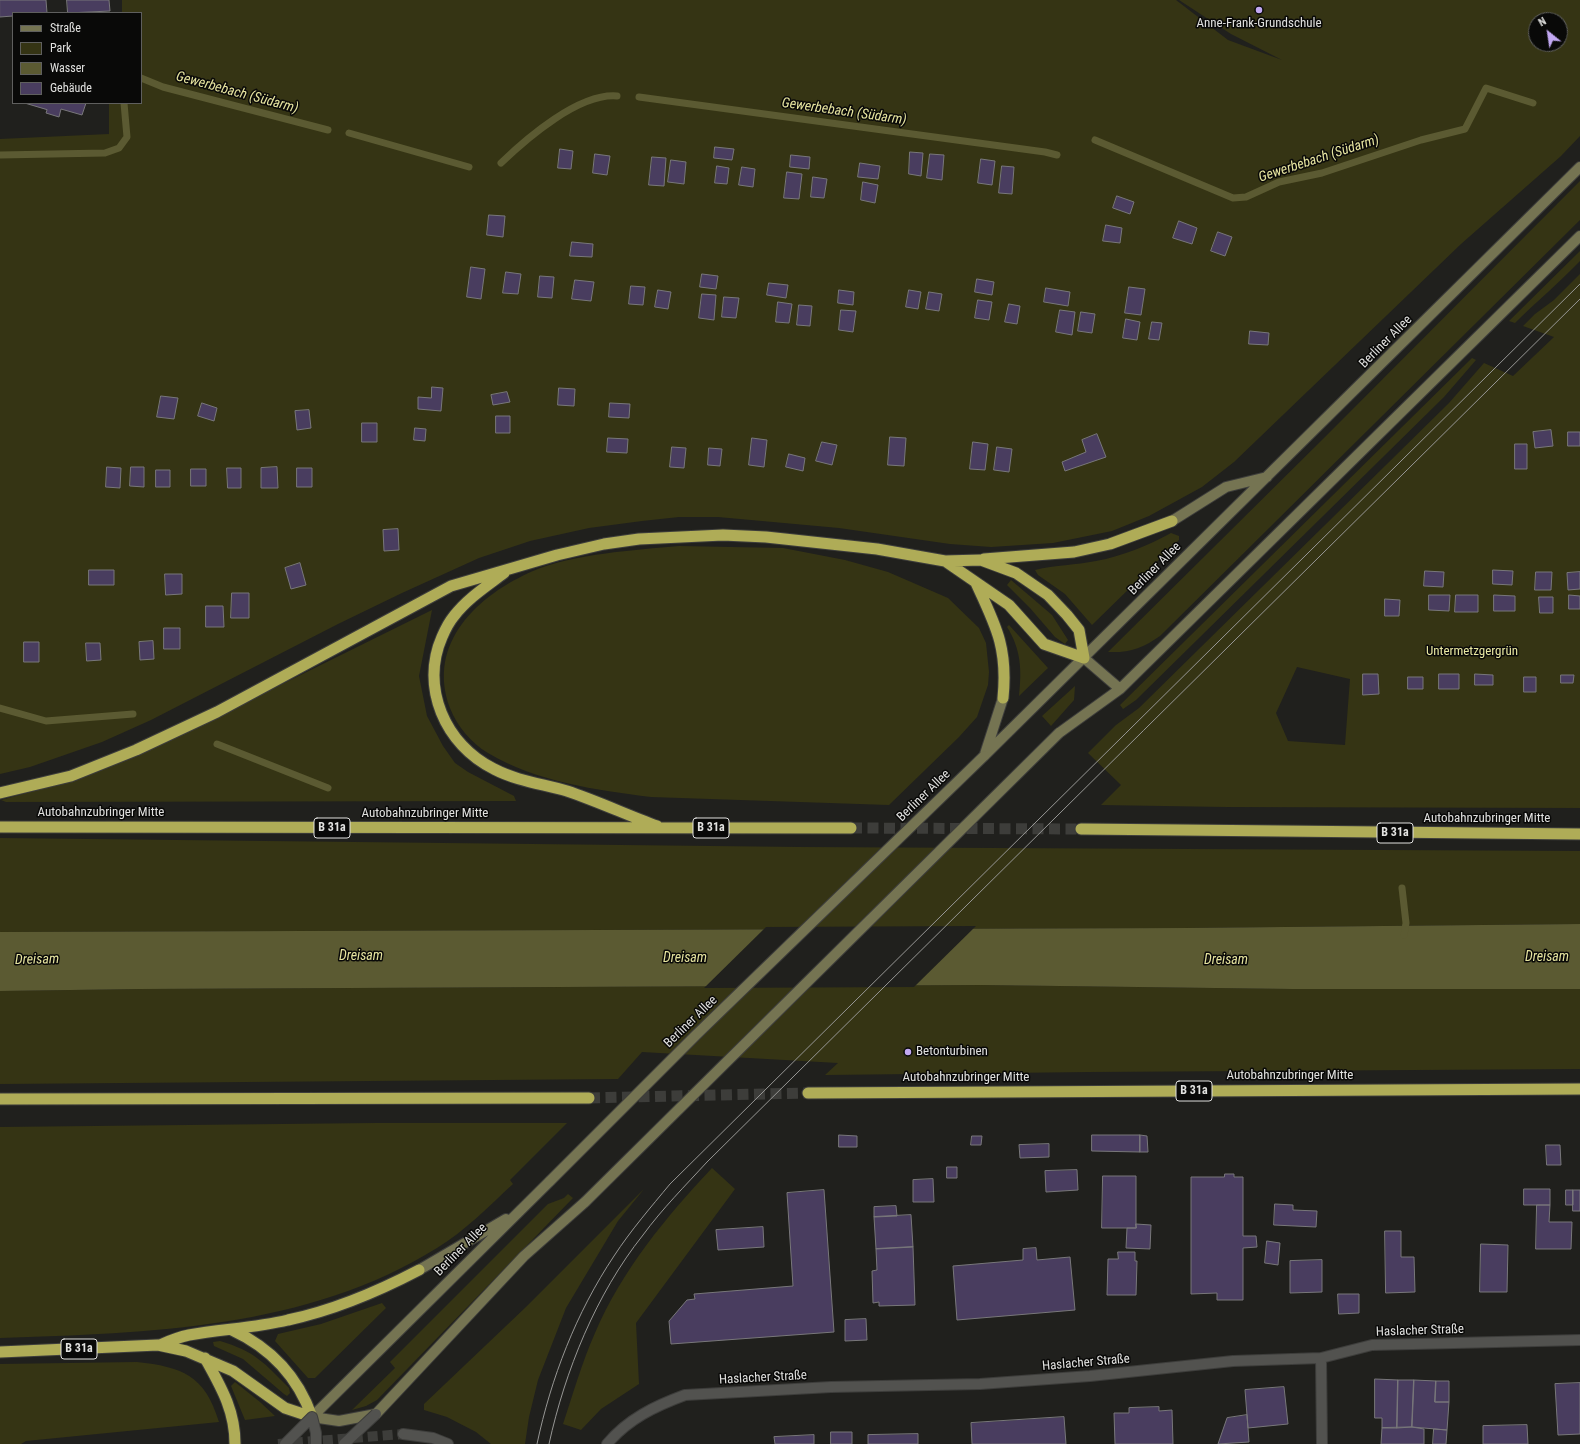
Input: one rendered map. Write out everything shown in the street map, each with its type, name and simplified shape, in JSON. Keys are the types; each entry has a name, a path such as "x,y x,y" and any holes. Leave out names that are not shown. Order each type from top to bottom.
{"highway":[{"path":"0,793 71,776 136,750 217,712 451,586 557,555 604,544 676,536 723,535 766,537 877,549 945,561 982,560 1074,552 1110,544 1172,521"},
{"path":"945,561 1009,605 1044,644 1084,658 1079,630 1068,614 1048,595 1016,573 982,560"},
{"path":"510,569 470,599 453,617 438,647 434,664 434,690 438,707 447,725 458,740 475,756 494,769 525,780 566,791 663,828"},
{"path":"975,582 1001,641 1005,664 1003,698"},
{"name":"Autobahnzubringer Mitte","path":"0,827 851,828"},
{"name":"Autobahnzubringer Mitte","path":"1081,829 1580,834"},
{"name":"Autobahnzubringer Mitte","path":"808,1093 1580,1089"},
{"path":"0,1099 589,1098"},
{"path":"158,1345 188,1335 288,1321 341,1306 379,1291 419,1270"},
{"path":"232,1330 249,1338 269,1352 284,1368 305,1397 312,1417"},
{"path":"158,1345 186,1351 233,1371 285,1408 312,1417"},
{"name":"B 31a","path":"0,1352 158,1345"},
{"path":"205,1358 221,1388 234,1419 235,1444"}],"main road":[{"name":"Berliner Allee","path":"312,1417 518,1212 530,1202 696,1035 1084,658 1580,167"},
{"path":"312,1417 339,1421 376,1414 524,1256 585,1202 1059,733 1120,689 1580,236"},
{"path":"1172,521 1226,487 1267,477"},
{"path":"1084,658 1120,689"},
{"path":"984,756 1003,698"},
{"path":"419,1270 518,1212"}],"street":[{"name":"Haslacher Straße","path":"607,1444 628,1422 664,1403 685,1395 831,1387 980,1384 1090,1376 1233,1361 1321,1358 1372,1345 1580,1340"},
{"path":"1321,1358 1322,1444"},
{"path":"344,1444 376,1414"},
{"path":"312,1417 316,1433 316,1444"},
{"name":"Berliner Allee","path":"285,1444 312,1417"},
{"path":"403,1434 433,1438 448,1444"}],"green space":[{"path":"122,0 1176,0 1228,40 1282,60 1231,34 1179,0 1580,0 1580,136 1561,156 1461,244 1234,462 1202,487 1149,516 1112,531 1053,543 991,547 950,544 839,528 718,517 679,517 642,521 589,528 530,541 479,558 402,593 338,624 151,720 102,742 30,767 0,774 0,139 109,134 109,104 142,104 142,12 122,12"},
{"path":"1580,181 1580,220 1160,636 1148,644 1136,649 1123,652 1108,652 1327,435"},
{"path":"1580,251 1580,261 1572,269 1515,323 1509,321"},
{"name":"Untermetzgergrün","path":"1580,274 1580,808 1226,807 1101,805 1121,785 1088,753 1116,725 1139,708 1449,403 1484,363 1513,376 1554,337 1523,326 1535,314 1554,300","holes":["1297,667 1350,679 1345,745 1288,741 1276,713"]},
{"path":"1472,358 1476,360 1444,397 1136,700 1123,709 1120,705"},
{"path":"1171,533 1179,536 1179,540 1092,625 1065,594 1038,575 1035,570 1106,559 1144,546"},
{"path":"679,546 783,548 845,560 888,572 948,598 979,628 986,643 989,672 988,685 977,717 959,737 889,805 651,797 588,788 547,778 507,763 482,749 465,734 456,721 450,708 444,684 445,663 451,642 462,624 476,608 493,593 533,571 566,560 643,549"},
{"path":"1011,580 1052,615 1068,640 1065,644 1055,637 1030,608 1007,585"},
{"path":"432,610 419,676 427,716 443,746 455,763 468,772 514,796 516,801 6,802 1,800 81,778 157,746"},
{"path":"1009,625 1048,668 1019,696 1020,669 1018,652 1012,635 1007,627"},
{"path":"1075,686 1074,700 1051,726 1042,716"},
{"path":"0,838 800,847 1580,851 1580,924 1185,928 0,932"},
{"path":"981,985 1292,989 1580,989 1580,1069 825,1075 838,1063 642,1052 618,1079 0,1084 0,991"},
{"path":"375,1123 567,1123 510,1180 513,1184 457,1234 437,1248 387,1275 335,1296 281,1311 226,1322 169,1329 113,1333 0,1338 0,1127"},
{"path":"712,1168 735,1189 636,1323 639,1384 601,1409 581,1430 563,1424 590,1344 618,1288 646,1245"},
{"path":"644,1189 618,1221 566,1308 538,1380 529,1417 525,1444 491,1444 476,1432 447,1417 424,1410 424,1404 527,1306"},
{"path":"568,1194 573,1198 377,1400 366,1406 352,1410 395,1368 390,1362 548,1204 564,1198"},
{"path":"382,1303 386,1308 315,1378 308,1378 275,1341 278,1334 321,1324"},
{"path":"220,1341 242,1349 258,1359 289,1388 290,1393 287,1396 284,1394 243,1359 214,1346 213,1342"},
{"path":"137,1362 167,1367 190,1376 207,1394 219,1422 26,1441 21,1444 0,1444 0,1364"},
{"path":"235,1382 275,1416 245,1420 231,1386"}],"water":[{"name":"Dreisam","path":"1580,924 1580,989 1292,989 981,985 0,991 0,932 1185,928"}],"pier":[{"path":"976,926 914,987 704,988 766,927"}],"building":[{"path":"0,0 46,0 47,12 12,12 12,16 0,17"},
{"path":"67,0 109,0 110,11 68,12"},
{"path":"28,104 86,104 82,115 61,109 59,117 46,113 47,110"},
{"path":"715,147 734,149 732,160 714,158"},
{"path":"560,149 573,151 571,169 558,168"},
{"path":"910,152 923,153 921,176 909,174"},
{"path":"595,154 610,156 607,175 593,173"},
{"path":"930,154 944,155 942,180 927,178"},
{"path":"791,155 810,157 809,169 790,167"},
{"path":"652,157 666,158 664,186 649,185"},
{"path":"981,159 995,161 992,185 978,183"},
{"path":"671,160 686,162 684,184 668,182"},
{"path":"860,163 880,166 878,179 858,177"},
{"path":"717,166 729,168 727,184 715,183"},
{"path":"1002,166 1014,167 1012,194 999,193"},
{"path":"742,167 755,169 753,187 739,185"},
{"path":"787,172 802,174 799,199 784,198"},
{"path":"813,177 827,179 824,198 811,197"},
{"path":"863,182 878,185 875,203 861,200"},
{"path":"1117,196 1134,202 1130,214 1113,208"},
{"path":"489,215 505,216 503,237 487,235"},
{"path":"1179,221 1197,228 1192,244 1173,238"},
{"path":"1106,225 1122,228 1120,243 1103,241"},
{"path":"1218,232 1232,237 1225,256 1211,251"},
{"path":"572,242 593,244 592,257 570,256"},
{"path":"471,267 485,269 481,299 467,297"},
{"path":"506,272 521,274 518,294 503,293"},
{"path":"702,274 718,276 716,289 700,287"},
{"path":"540,276 554,277 552,298 538,297"},
{"path":"977,279 994,282 992,295 975,292"},
{"path":"575,280 594,282 591,301 572,299"},
{"path":"769,283 788,285 786,298 767,295"},
{"path":"631,286 645,287 643,305 629,304"},
{"path":"1129,287 1145,289 1141,315 1125,313"},
{"path":"1046,288 1070,292 1068,306 1044,302"},
{"path":"658,290 671,292 668,309 655,307"},
{"path":"839,290 854,292 853,305 838,303"},
{"path":"909,290 921,292 918,309 906,307"},
{"path":"929,292 942,294 939,311 926,309"},
{"path":"702,294 716,295 714,320 699,318"},
{"path":"724,297 739,298 736,318 722,317"},
{"path":"978,300 992,302 989,320 975,318"},
{"path":"778,302 792,304 789,323 776,322"},
{"path":"1009,304 1020,306 1017,324 1005,322"},
{"path":"799,305 812,306 810,326 797,325"},
{"path":"841,310 856,311 853,332 839,330"},
{"path":"1060,310 1075,312 1072,335 1056,332"},
{"path":"1081,312 1095,314 1092,333 1078,331"},
{"path":"1126,319 1140,322 1137,340 1123,338"},
{"path":"1152,322 1162,323 1159,340 1149,339"},
{"path":"1250,331 1269,333 1268,345 1249,344"},
{"path":"432,387 443,388 441,411 418,409 418,397 431,398"},
{"path":"559,388 575,389 574,406 558,405"},
{"path":"507,392 510,402 493,405 491,395"},
{"path":"161,396 178,398 174,419 157,417"},
{"path":"202,403 217,408 214,421 198,416"},
{"path":"610,403 630,404 629,418 609,417"},
{"path":"309,410 311,428 297,430 295,411"},
{"path":"496,416 510,416 510,433 496,433"},
{"path":"362,423 377,423 377,442 362,442"},
{"path":"415,428 426,429 425,441 414,440"},
{"path":"1551,430 1553,446 1535,448 1533,432"},
{"path":"1568,432 1580,432 1580,446 1568,446"},
{"path":"1097,434 1106,457 1065,471 1062,462 1086,452 1082,440"},
{"path":"890,437 906,438 904,466 888,465"},
{"path":"608,438 628,439 627,453 607,452"},
{"path":"752,438 767,440 764,467 749,465"},
{"path":"822,442 837,445 832,465 816,461"},
{"path":"973,442 988,444 985,470 970,469"},
{"path":"1515,444 1527,444 1527,469 1515,469"},
{"path":"672,447 686,448 684,468 670,467"},
{"path":"997,447 1012,449 1009,472 994,470"},
{"path":"709,448 722,449 720,466 708,465"},
{"path":"789,454 805,458 803,471 786,467"},
{"path":"107,467 121,468 120,488 106,487"},
{"path":"131,467 144,467 144,487 130,486"},
{"path":"277,467 278,488 261,488 261,468"},
{"path":"227,468 241,468 241,488 228,488"},
{"path":"297,468 312,468 312,487 297,487"},
{"path":"191,469 206,469 206,486 191,486"},
{"path":"156,470 170,470 170,487 156,487"},
{"path":"398,529 399,550 384,551 383,530"},
{"path":"300,563 306,585 291,589 285,568"},
{"path":"89,570 114,570 114,585 89,585"},
{"path":"1493,570 1513,571 1512,585 1493,584"},
{"path":"1425,571 1444,572 1443,587 1424,586"},
{"path":"1536,572 1552,572 1551,590 1535,590"},
{"path":"1580,572 1580,589 1568,590 1567,573"},
{"path":"165,574 182,574 182,594 166,595"},
{"path":"232,593 249,593 249,618 231,618"},
{"path":"1429,595 1450,595 1449,611 1429,610"},
{"path":"1456,595 1478,595 1478,612 1455,612"},
{"path":"1494,595 1515,596 1515,611 1494,611"},
{"path":"1569,595 1580,596 1580,609 1569,609"},
{"path":"1539,597 1553,597 1553,613 1540,613"},
{"path":"1385,599 1400,600 1399,616 1385,616"},
{"path":"206,606 223,606 224,627 206,627"},
{"path":"164,628 180,628 180,649 164,649"},
{"path":"153,641 154,659 140,660 139,642"},
{"path":"24,642 39,642 39,662 24,662"},
{"path":"86,643 100,643 101,660 87,661"},
{"path":"1363,674 1378,674 1379,694 1363,695"},
{"path":"1439,674 1459,674 1459,689 1439,689"},
{"path":"1475,674 1493,675 1493,685 1475,685"},
{"path":"1561,675 1574,675 1573,683 1561,683"},
{"path":"1408,677 1423,677 1423,689 1408,689"},
{"path":"1524,677 1536,677 1536,692 1524,692"},
{"path":"839,1135 857,1136 857,1147 839,1147"},
{"path":"1092,1135 1140,1135 1140,1152 1092,1151"},
{"path":"1140,1135 1147,1136 1148,1152 1140,1152"},
{"path":"972,1136 982,1136 981,1145 971,1145"},
{"path":"1049,1144 1049,1157 1020,1158 1019,1145"},
{"path":"1546,1145 1560,1145 1561,1165 1547,1165"},
{"path":"947,1167 957,1167 957,1178 947,1178"},
{"path":"1077,1170 1078,1190 1046,1192 1045,1171"},
{"path":"1225,1174 1234,1174 1234,1177 1243,1177 1243,1236 1256,1236 1257,1247 1243,1248 1243,1300 1217,1300 1217,1293 1191,1294 1191,1177 1224,1177"},
{"path":"1103,1176 1136,1176 1136,1228 1102,1228"},
{"path":"933,1179 934,1202 913,1202 913,1180"},
{"path":"1524,1189 1550,1189 1550,1205 1524,1205"},
{"path":"824,1190 834,1332 671,1344 669,1321 687,1300 695,1299 694,1294 793,1286 787,1193"},
{"path":"1566,1190 1573,1190 1573,1205 1566,1205"},
{"path":"1573,1190 1580,1190 1580,1211 1573,1211"},
{"path":"1275,1204 1293,1205 1293,1210 1317,1211 1316,1227 1274,1225"},
{"path":"1537,1205 1550,1205 1549,1222 1572,1222 1571,1249 1536,1249"},
{"path":"896,1206 897,1216 874,1217 874,1207"},
{"path":"911,1215 913,1247 876,1249 874,1217"},
{"path":"1136,1224 1151,1225 1150,1249 1126,1248 1127,1228 1136,1228"},
{"path":"763,1227 764,1247 718,1250 716,1230"},
{"path":"1385,1231 1401,1231 1401,1257 1414,1257 1415,1292 1386,1293"},
{"path":"1267,1241 1280,1243 1278,1265 1265,1263"},
{"path":"1481,1244 1508,1245 1507,1292 1480,1292"},
{"path":"913,1247 915,1305 879,1306 879,1302 873,1303 872,1271 877,1270 876,1249"},
{"path":"1036,1248 1037,1260 1070,1257 1075,1310 957,1320 953,1266 1023,1260 1023,1249"},
{"path":"1118,1252 1135,1252 1135,1261 1137,1261 1136,1295 1107,1295 1108,1259 1118,1259"},
{"path":"1322,1260 1322,1292 1290,1293 1290,1261"},
{"path":"1338,1294 1359,1294 1359,1313 1339,1314"},
{"path":"866,1319 867,1340 845,1341 845,1320"},
{"path":"1375,1379 1398,1380 1397,1428 1382,1428 1382,1418 1375,1418"},
{"path":"1398,1380 1414,1380 1412,1427 1397,1428"},
{"path":"1414,1380 1436,1381 1435,1402 1449,1402 1447,1430 1412,1427"},
{"path":"1436,1381 1449,1381 1449,1402 1435,1402"},
{"path":"1580,1383 1580,1434 1558,1435 1555,1384"},
{"path":"1284,1387 1288,1424 1248,1428 1245,1390"},
{"path":"1159,1407 1159,1411 1172,1410 1173,1444 1115,1444 1114,1413 1129,1413 1129,1408"},
{"path":"1247,1415 1249,1442 1218,1444 1227,1418"},
{"path":"1064,1417 1066,1444 972,1444 971,1423"},
{"path":"1527,1425 1528,1444 1483,1444 1483,1426"},
{"path":"1412,1427 1424,1429 1424,1444 1381,1444 1382,1428"},
{"path":"1434,1429 1447,1430 1446,1444 1433,1444"},
{"path":"831,1432 852,1432 852,1444 831,1444"},
{"path":"918,1434 918,1444 868,1444 868,1435"},
{"path":"814,1435 814,1444 775,1444 774,1437"}],"waterway":[{"name":"Gewerbebach (Südarm)","path":"142,78 163,87 328,130"},
{"name":"Gewerbebach (Südarm)","path":"1095,140 1233,198 1246,197 1279,182 1322,173 1421,140 1465,129 1486,88 1533,103"},
{"name":"Gewerbebach (Südarm)","path":"501,163 539,130 570,109 602,97 617,96"},
{"name":"Gewerbebach (Südarm)","path":"639,97 1045,152 1057,155"},
{"name":"Gewerbebach (Südarm)","path":"0,155 105,153 119,148 127,137 124,104"},
{"name":"Gewerbebach (Südarm)","path":"349,133 469,167"},
{"path":"0,708 46,721 133,714"},
{"path":"217,744 328,788"},
{"path":"1402,888 1406,923 1404,935"}],"tunnel":[{"path":"851,828 1081,829"},
{"path":"589,1098 808,1093"},
{"path":"278,1444 403,1434"}],"tram line":[{"path":"537,1444 557,1371 566,1347 588,1300 600,1278 621,1246 670,1184 1580,284"},
{"path":"549,1444 573,1361 597,1308 626,1258 650,1225 674,1198 707,1162 1580,299"}],"place":[{"name":"Anne-Frank-Grundschule","path":"1259,10"},
{"name":"Betonturbinen","path":"908,1052"}]}
